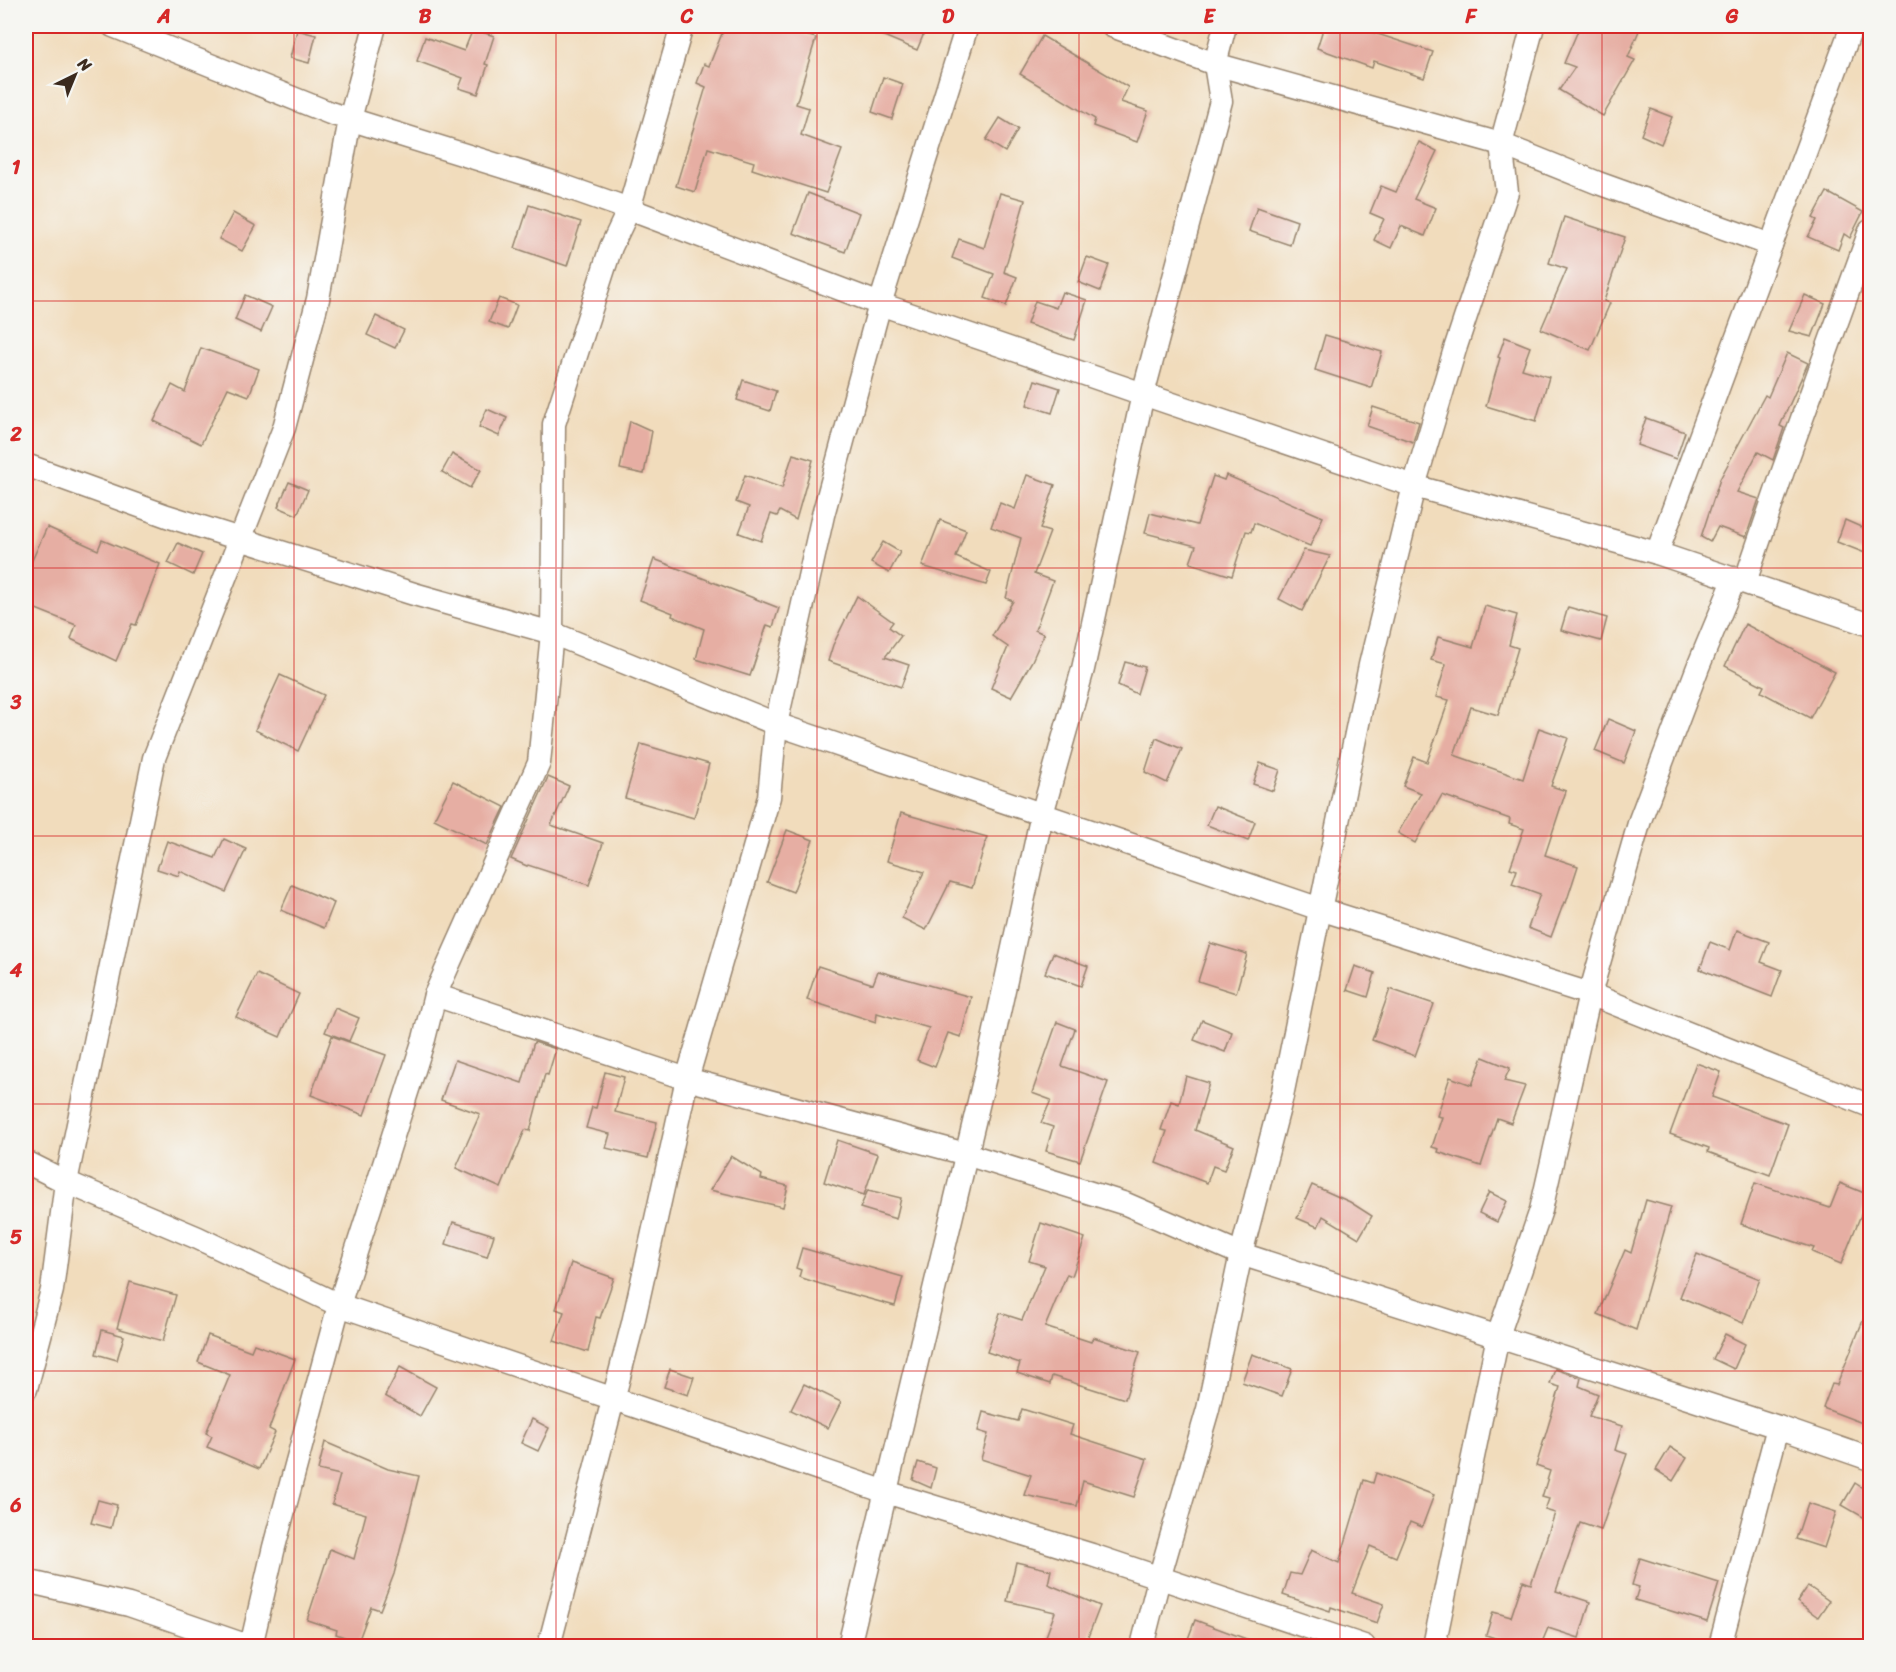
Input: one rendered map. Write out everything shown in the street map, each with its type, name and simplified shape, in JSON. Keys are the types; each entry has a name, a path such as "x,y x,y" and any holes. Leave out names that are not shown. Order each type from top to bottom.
{"street":[{"path":"113,26 350,119 552,182 880,304 1143,394 1414,486 1657,553 1870,625"},
{"path":"26,1389 52,1290 66,1182 154,758 284,428 318,299 350,119 375,26"},
{"path":"26,1581 129,1605 249,1647 339,1305 420,1050 435,995 539,763 552,633 554,424 612,247 629,209 682,26"},
{"path":"549,1647 633,1323 687,1079 769,797 776,724 823,515 880,304 967,26"},
{"path":"1112,26 1215,64 1501,144 1598,183 1771,245"},
{"path":"849,1647 966,1154 1042,814 1083,669 1143,394 1221,101 1215,64 1225,26"},
{"path":"1142,1647 1208,1409 1241,1254 1282,1096 1370,665 1414,486 1455,349 1507,192 1501,144 1533,26"},
{"path":"1657,553 1852,26"},
{"path":"1434,1647 1498,1336 1541,1210 1590,994 1640,820 1698,667 1740,580 1783,471 1870,231"},
{"path":"26,465 167,516 414,594 552,633 776,724 1320,909 1590,994 1870,1106"},
{"path":"435,995 687,1079 966,1154 1126,1204 1241,1254 1778,1427 1870,1459"},
{"path":"26,1162 66,1182 198,1238 339,1305 614,1397 886,1492 1092,1555 1364,1647"},
{"path":"1720,1647 1778,1427"}],"building":[{"path":"725,26 775,26 816,38 796,104 809,108 801,135 842,150 826,193 752,169 754,162 708,148 695,192 676,186 706,87 697,83 704,64 709,66"},
{"path":"860,26 927,26 917,50"},
{"path":"1324,26 1353,26 1433,52 1424,78 1374,61 1372,68 1317,48"},
{"path":"1580,26 1641,26 1628,57 1635,60 1603,116 1559,90 1575,67 1564,63"},
{"path":"473,29 494,36 485,64 488,65 478,94 459,88 463,78 417,61 425,37 464,51"},
{"path":"297,30 316,35 309,63 290,58"},
{"path":"1042,36 1128,87 1121,102 1148,111 1137,142 1093,126 1095,119 1020,74"},
{"path":"883,77 903,84 892,119 872,112"},
{"path":"1651,109 1672,117 1661,144 1641,135"},
{"path":"1000,118 1018,129 1005,152 986,140"},
{"path":"1419,142 1437,151 1414,199 1436,208 1425,236 1401,226 1391,248 1374,240 1384,219 1370,213 1381,186 1396,192"},
{"path":"1827,192 1863,212 1850,238 1844,234 1838,250 1808,237 1817,220 1813,218"},
{"path":"808,193 859,213 845,252 793,233"},
{"path":"1000,193 1025,200 1004,272 1017,277 1006,306 985,298 994,274 952,258 959,239 984,248"},
{"path":"529,205 581,222 567,266 515,248"},
{"path":"1257,207 1297,221 1290,245 1249,231"},
{"path":"233,213 256,226 242,251 219,239"},
{"path":"1564,217 1625,237 1604,301 1610,303 1590,350 1541,329 1567,269 1549,263"},
{"path":"1087,257 1109,265 1100,291 1078,282"},
{"path":"1062,292 1087,300 1074,340 1027,324 1035,301 1056,308"},
{"path":"245,295 272,307 261,332 235,320"},
{"path":"1805,295 1825,304 1812,337 1789,331"},
{"path":"499,298 517,305 508,329 489,322"},
{"path":"376,316 404,330 395,348 367,335"},
{"path":"1325,335 1382,352 1371,388 1315,370"},
{"path":"1505,337 1530,347 1522,369 1549,377 1536,421 1486,406"},
{"path":"201,348 259,369 249,396 228,388 201,444 154,421 172,385 185,392"},
{"path":"1787,353 1808,363 1780,426 1784,428 1773,460 1758,452 1737,492 1759,499 1746,537 1718,527 1710,542 1701,537 1720,479 1765,395 1768,397"},
{"path":"743,380 776,391 770,411 737,400"},
{"path":"1035,380 1060,388 1052,413 1027,405"},
{"path":"1373,407 1419,422 1413,442 1367,426"},
{"path":"487,409 507,418 499,436 479,427"},
{"path":"1646,418 1685,432 1676,459 1637,445"},
{"path":"630,421 652,431 644,474 620,469"},
{"path":"452,454 481,470 470,488 442,472"},
{"path":"793,454 813,460 796,520 780,511 777,516 771,514 761,541 739,533 749,507 736,502 745,475 782,488"},
{"path":"1027,475 1055,485 1040,529 1050,532 1034,574 1053,581 1035,630 1044,634 1032,661 1011,697 991,688 1008,647 992,636 1013,601 1006,598 1021,538 991,527 1000,503 1015,509"},
{"path":"1226,475 1323,517 1310,546 1254,523 1251,532 1246,531 1232,576 1190,563 1196,546 1145,533 1150,513 1197,525 1213,476 1224,480"},
{"path":"289,482 308,490 297,515 278,507"},
{"path":"940,520 966,530 956,557 991,572 986,585 922,566"},
{"path":"1845,520 1870,531 1865,553 1837,542"},
{"path":"47,527 98,550 102,540 160,564 136,625 132,624 116,661 71,639 76,625 26,605 26,574"},
{"path":"883,542 900,552 889,573 871,563"},
{"path":"178,543 202,554 193,575 168,563"},
{"path":"1304,550 1330,556 1302,611 1279,599"},
{"path":"654,559 779,608 773,627 767,625 750,676 696,659 704,629 640,600"},
{"path":"857,596 893,622 889,627 901,636 885,657 909,665 901,687 828,661 833,645"},
{"path":"1485,606 1517,615 1509,645 1518,648 1498,715 1471,707 1454,755 1523,779 1539,728 1568,738 1551,786 1566,791 1545,855 1578,866 1566,903 1564,902 1551,937 1528,928 1540,894 1512,884 1517,870 1510,868 1524,829 1509,824 1510,819 1442,795 1415,843 1398,833 1421,793 1403,786 1414,757 1427,762 1449,700 1436,697 1446,664 1431,660 1438,637 1473,647"},
{"path":"1568,607 1607,618 1601,641 1561,630"},
{"path":"1745,624 1835,672 1810,718 1761,692 1764,686 1725,666"},
{"path":"1125,662 1145,667 1137,694 1118,685"},
{"path":"280,675 324,695 298,751 255,730"},
{"path":"1608,719 1636,731 1624,763 1595,751"},
{"path":"1156,738 1182,749 1167,783 1145,772"},
{"path":"641,744 709,764 694,818 625,798"},
{"path":"1260,763 1280,770 1273,791 1253,784"},
{"path":"548,777 569,786 551,825 603,843 589,885 511,859"},
{"path":"453,781 505,807 487,845 434,819"},
{"path":"1215,806 1255,822 1248,841 1207,825"},
{"path":"901,813 987,837 972,888 950,882 926,930 902,918 924,872 887,861"},
{"path":"787,830 813,840 793,892 767,882"},
{"path":"224,839 246,849 226,892 180,871 179,876 157,869 167,841 215,858"},
{"path":"292,885 334,903 324,928 281,910"},
{"path":"1737,930 1769,942 1761,962 1782,970 1772,997 1700,969 1710,942 1730,950"},
{"path":"1210,943 1247,954 1236,993 1198,981"},
{"path":"1053,953 1088,966 1081,986 1045,973"},
{"path":"818,966 873,984 878,971 971,997 961,1037 948,1033 935,1067 917,1060 929,1028 877,1013 876,1022 807,1000"},
{"path":"1355,966 1375,973 1368,997 1347,990"},
{"path":"257,974 299,994 280,1037 236,1017"},
{"path":"1390,989 1434,1004 1415,1056 1372,1040"},
{"path":"335,1008 359,1018 349,1041 325,1032"},
{"path":"1202,1020 1232,1032 1225,1052 1194,1040"},
{"path":"1057,1022 1075,1029 1062,1066 1108,1082 1080,1161 1046,1151 1053,1127 1041,1123 1051,1100 1032,1093"},
{"path":"332,1036 386,1055 364,1115 311,1095"},
{"path":"534,1042 556,1049 548,1075 545,1074 530,1131 525,1130 501,1188 456,1168 480,1114 441,1100 455,1060 522,1083"},
{"path":"1483,1057 1510,1068 1504,1081 1525,1086 1511,1123 1497,1118 1481,1166 1438,1152 1439,1149 1432,1147 1442,1117 1437,1116 1450,1077 1472,1085"},
{"path":"1696,1063 1721,1072 1712,1097 1788,1124 1770,1175 1708,1152 1709,1148 1670,1134"},
{"path":"605,1072 624,1077 615,1112 657,1122 648,1158 606,1148 610,1134 586,1128 592,1107 596,1108"},
{"path":"1186,1076 1209,1083 1195,1130 1234,1146 1224,1170 1213,1166 1207,1183 1156,1163 1167,1131 1161,1130 1171,1101 1179,1104"},
{"path":"837,1140 878,1154 864,1195 824,1182"},
{"path":"731,1156 762,1175 761,1179 788,1186 783,1207 710,1190"},
{"path":"1755,1183 1830,1208 1840,1183 1869,1195 1841,1264 1812,1252 1814,1248 1741,1224"},
{"path":"1312,1185 1350,1202 1372,1216 1359,1238 1323,1216 1318,1227 1297,1218"},
{"path":"868,1190 901,1198 896,1219 860,1208"},
{"path":"1489,1192 1507,1201 1497,1222 1479,1213"},
{"path":"1646,1200 1671,1207 1636,1330 1598,1314 1625,1250 1631,1253"},
{"path":"453,1222 494,1235 487,1257 446,1244"},
{"path":"1041,1223 1085,1238 1072,1276 1067,1274 1045,1327 1091,1342 1093,1337 1140,1352 1125,1399 1052,1376 1050,1384 1017,1373 1020,1363 987,1352 1000,1313 1022,1320 1045,1266 1029,1261"},
{"path":"802,1248 903,1277 895,1306 799,1277 801,1270 796,1268"},
{"path":"1697,1254 1760,1279 1743,1323 1680,1297"},
{"path":"571,1263 614,1278 600,1318 596,1317 588,1352 554,1341 564,1312 556,1309"},
{"path":"130,1282 176,1295 163,1341 117,1328"},
{"path":"1870,1303 1870,1426 1823,1408 1832,1384 1837,1385"},
{"path":"102,1330 124,1336 117,1360 96,1354"},
{"path":"1725,1334 1745,1344 1734,1369 1713,1359"},
{"path":"208,1335 251,1351 254,1344 295,1359 269,1429 275,1432 259,1469 207,1447 212,1436 206,1433 230,1375 198,1362"},
{"path":"1252,1354 1292,1369 1282,1396 1242,1382"},
{"path":"400,1367 436,1387 420,1416 385,1396"},
{"path":"670,1369 694,1377 688,1395 664,1387"},
{"path":"1555,1369 1581,1378 1579,1386 1598,1394 1589,1416 1622,1426 1615,1450 1627,1454 1601,1530 1580,1523 1556,1591 1590,1602 1579,1638 1548,1628 1540,1647 1522,1647 1486,1635 1493,1612 1511,1617 1523,1581 1531,1584 1555,1513 1545,1510 1549,1499 1542,1497 1550,1471 1536,1466 1560,1387 1550,1384"},
{"path":"804,1384 841,1402 828,1428 791,1410"},
{"path":"1022,1409 1073,1425 1070,1434 1147,1459 1134,1497 1083,1481 1077,1506 1024,1495 1031,1475 981,1459 988,1434 978,1431 983,1412 1018,1421"},
{"path":"532,1419 549,1428 538,1451 521,1443"},
{"path":"325,1442 388,1469 419,1476 394,1574 380,1610 371,1607 358,1642 336,1634 337,1630 307,1620 330,1549 354,1559 366,1514 332,1504 340,1475 318,1470"},
{"path":"1670,1447 1687,1458 1673,1481 1656,1470"},
{"path":"918,1462 936,1468 931,1488 913,1480"},
{"path":"1376,1473 1434,1495 1422,1527 1410,1522 1396,1557 1370,1546 1352,1593 1384,1604 1377,1623 1331,1607 1330,1611 1283,1595 1290,1573 1300,1575 1311,1550 1339,1563 1364,1480 1373,1483"},
{"path":"1855,1483 1870,1493 1870,1521 1842,1505"},
{"path":"98,1500 117,1505 111,1528 91,1523"},
{"path":"1808,1503 1836,1512 1824,1548 1796,1539"},
{"path":"1640,1558 1719,1583 1707,1622 1635,1600 1639,1587 1632,1585"},
{"path":"1016,1562 1051,1570 1048,1584 1100,1606 1084,1647 1042,1647 1055,1612 1007,1601"},
{"path":"1808,1586 1829,1601 1818,1617 1797,1602"},
{"path":"1195,1620 1260,1644 1260,1647 1185,1647"}]}
